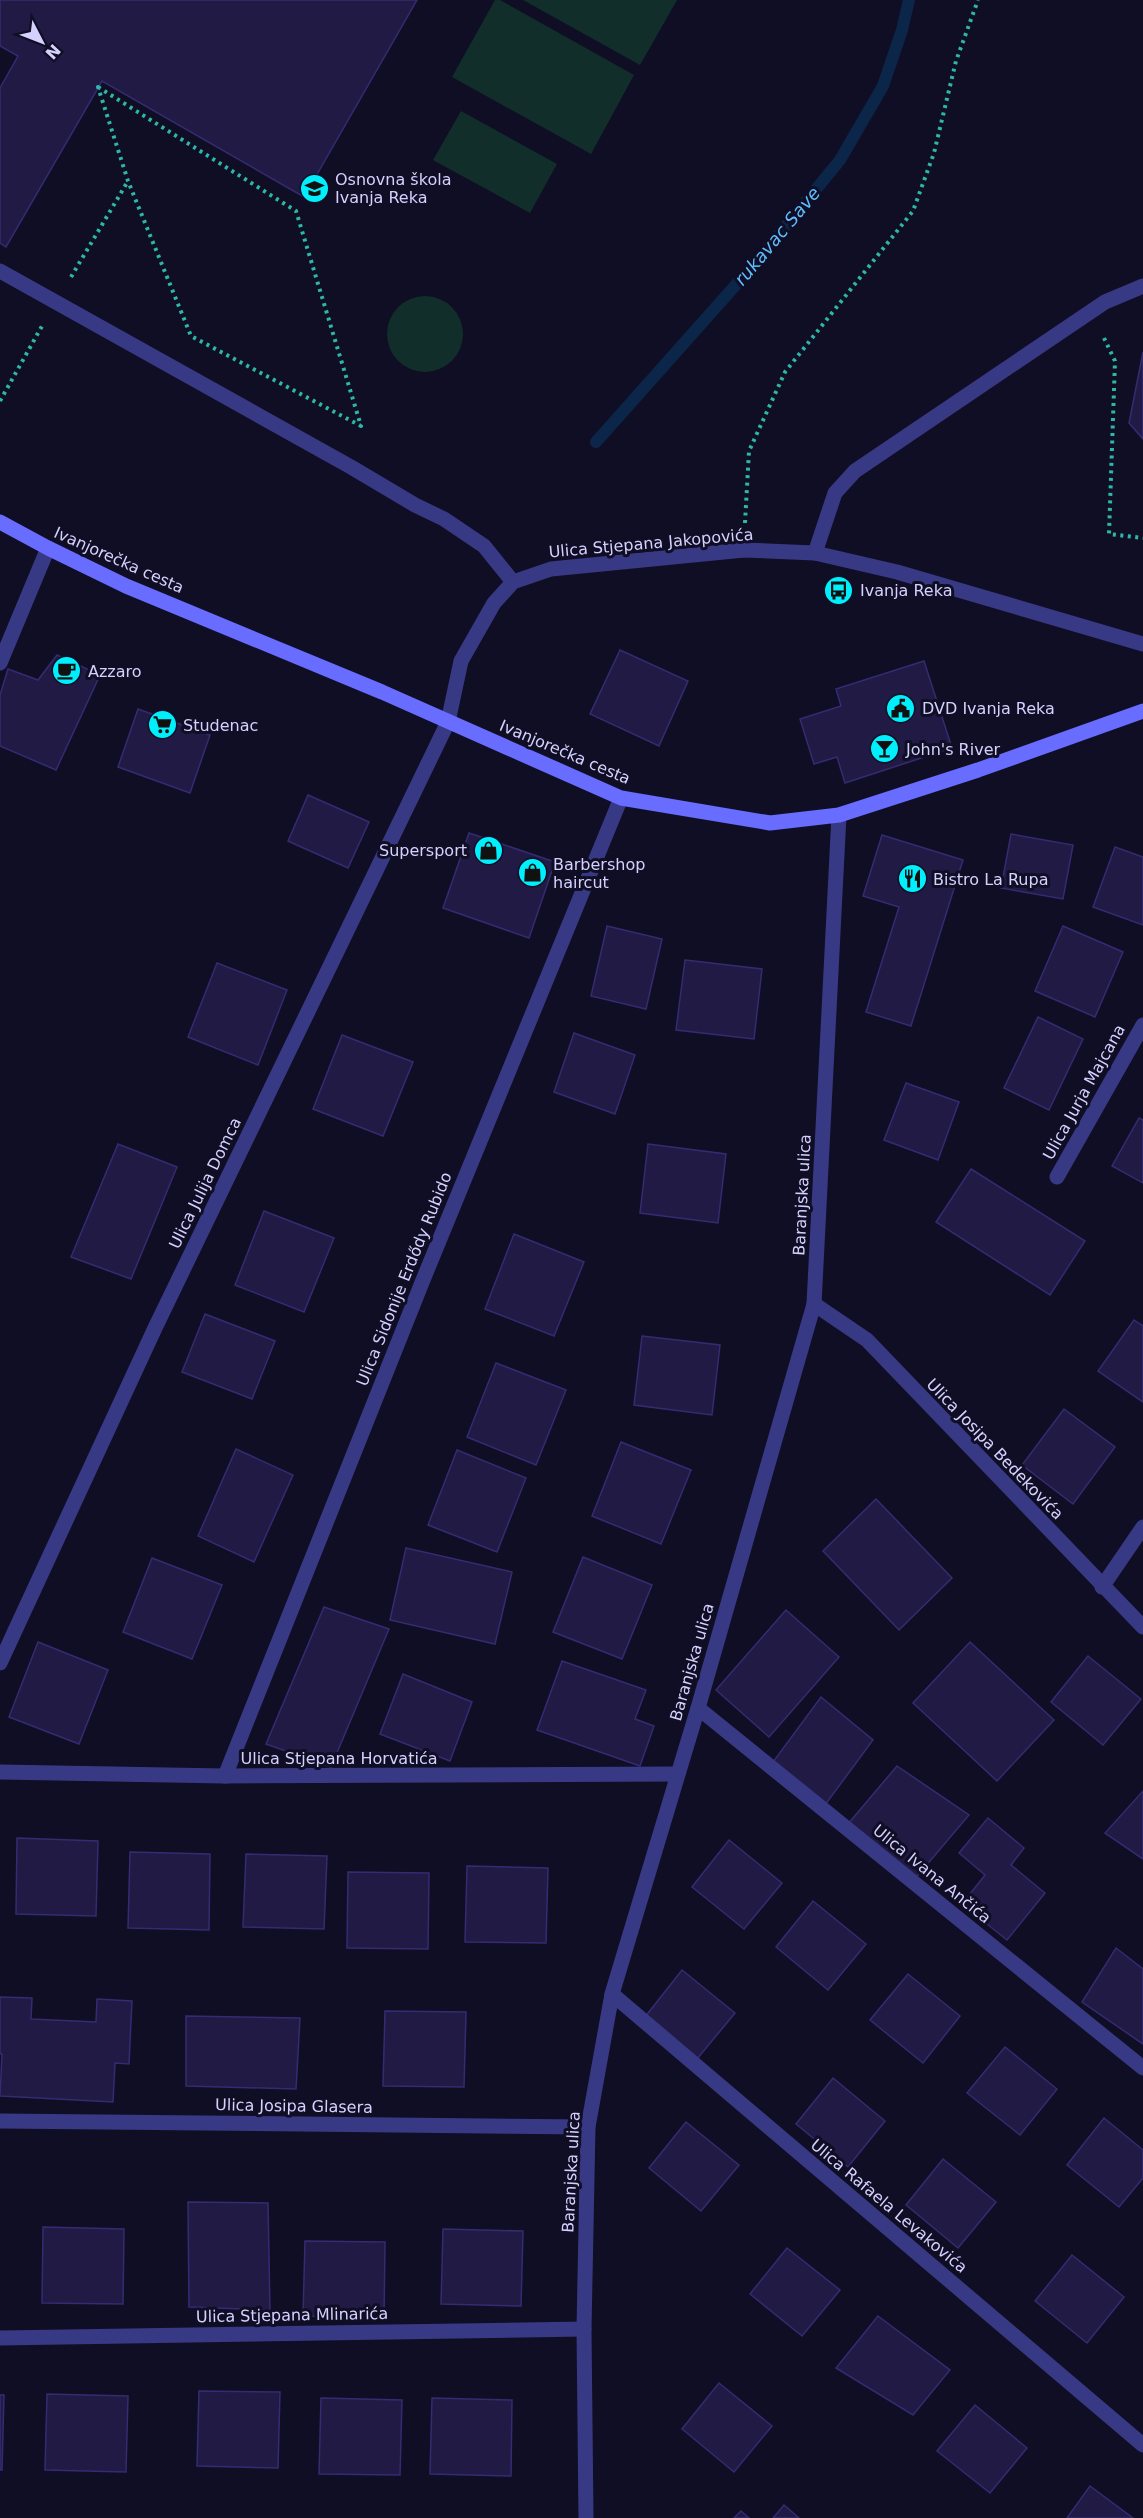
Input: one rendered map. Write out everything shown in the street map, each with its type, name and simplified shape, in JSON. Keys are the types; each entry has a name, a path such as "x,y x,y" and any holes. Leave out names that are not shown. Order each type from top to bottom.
{"main road":[{"name":"Ivanjorečka cesta","path":"0,522 126,585 382,692 621,798 770,823 839,815 978,770 1143,711"}],"street":[{"path":"0,271 415,505 444,519 484,546 513,582"},
{"path":"815,553 835,493 855,471 1105,302 1143,286"},
{"path":"0,663 48,548"},
{"name":"Ulica Stjepana Jakopovića","path":"513,582 551,569 744,550 815,553 897,572 1143,644"},
{"name":"Ulica Julija Domca","path":"0,1663 155,1328 448,722 461,661 494,603 513,582"},
{"name":"Ulica Sidonije Erdődy Rubido","path":"225,1776 427,1269 621,798"},
{"name":"Baranjska ulica","path":"586,2518 584,2329 588,2127 612,1994 698,1708 814,1304 839,815"},
{"name":"Ulica Jurja Majcana","path":"1057,1177 1143,1025"},
{"name":"Ulica Josipa Bedekovića","path":"814,1304 867,1340 1102,1587 1143,1627"},
{"path":"1102,1587 1143,1527"},
{"name":"Ulica Ivana Ančića","path":"698,1708 1143,2068"},
{"name":"Ulica Stjepana Horvatića","path":"0,1772 225,1776 678,1774"},
{"name":"Ulica Rafaela Levakovića","path":"612,1994 1143,2445"},
{"name":"Ulica Josipa Glasera","path":"0,2121 588,2127"},
{"name":"Ulica Stjepana Mlinarića","path":"0,2338 584,2329"}],"path":[{"path":"744,550 749,451 785,372 913,211 934,153 956,61 978,0"},
{"path":"66,286 128,181 98,87 296,211 362,426 191,336 128,181"},
{"path":"0,402 44,323"},
{"path":"1103,337 1115,361 1109,534 1143,538"}],"green space":[{"path":"495,0 500,0 634,75 591,154 452,77"},
{"path":"523,0 677,0 640,65"},
{"path":"461,111 557,164 530,213 433,160"},
{"path":"433,296 446,302 457,313 463,326 461,349 446,366 433,372 417,372 404,366 389,349 387,326 393,313 410,298"}],"building":[{"path":"0,0 417,0 304,197 102,81 6,247 0,243 0,88 18,56 0,46"},
{"path":"1143,352 1143,439 1129,423"},
{"path":"620,650 688,681 659,746 590,714"},
{"path":"57,655 100,675 56,770 0,746 0,695 8,669 38,680"},
{"path":"924,661 952,748 845,783 837,757 814,764 800,719 841,706 836,689"},
{"path":"138,709 210,735 190,793 118,767"},
{"path":"308,795 369,822 348,868 288,841"},
{"path":"469,833 555,862 529,938 443,908"},
{"path":"1011,834 1073,845 1063,899 1001,888"},
{"path":"882,835 963,860 911,1026 866,1012 899,907 863,896"},
{"path":"1115,847 1143,857 1143,925 1093,907"},
{"path":"607,926 662,939 646,1009 591,996"},
{"path":"1063,926 1123,952 1095,1017 1035,991"},
{"path":"685,960 762,969 754,1039 676,1030"},
{"path":"217,963 287,990 258,1065 188,1037"},
{"path":"1038,1017 1083,1039 1049,1110 1004,1088"},
{"path":"574,1033 635,1055 615,1114 554,1092"},
{"path":"342,1035 413,1062 383,1136 313,1109"},
{"path":"906,1083 959,1102 938,1160 884,1140"},
{"path":"1139,1118 1143,1120 1143,1183 1112,1166"},
{"path":"118,1144 177,1167 131,1279 71,1257"},
{"path":"648,1144 726,1154 718,1223 640,1213"},
{"path":"971,1169 1085,1241 1050,1295 936,1222"},
{"path":"264,1211 334,1238 304,1312 235,1285"},
{"path":"514,1234 584,1262 554,1336 485,1309"},
{"path":"205,1314 275,1341 252,1399 182,1372"},
{"path":"1134,1320 1143,1326 1143,1402 1098,1371"},
{"path":"642,1336 720,1345 712,1415 634,1405"},
{"path":"496,1363 566,1390 536,1465 467,1437"},
{"path":"1064,1409 1115,1447 1073,1504 1022,1465"},
{"path":"621,1442 691,1470 661,1544 592,1516"},
{"path":"236,1449 293,1475 254,1562 198,1536"},
{"path":"457,1450 526,1478 497,1552 428,1525"},
{"path":"876,1499 952,1578 899,1630 823,1551"},
{"path":"406,1548 512,1572 495,1644 390,1620"},
{"path":"583,1557 652,1585 622,1659 553,1632"},
{"path":"152,1558 222,1585 192,1659 123,1632"},
{"path":"324,1607 389,1629 331,1767 266,1744"},
{"path":"786,1610 839,1657 769,1737 716,1690"},
{"path":"38,1642 108,1670 79,1744 9,1717"},
{"path":"970,1642 1054,1720 997,1781 913,1703"},
{"path":"1088,1656 1141,1699 1103,1745 1051,1702"},
{"path":"562,1661 646,1690 635,1719 654,1726 640,1766 537,1730"},
{"path":"403,1674 472,1702 450,1761 380,1734"},
{"path":"821,1697 873,1740 825,1805 773,1762"},
{"path":"897,1766 969,1815 914,1880 848,1824"},
{"path":"1143,1791 1143,1859 1105,1833"},
{"path":"988,1818 1024,1848 1011,1865 1045,1893 1007,1940 962,1904 985,1875 959,1853"},
{"path":"17,1838 98,1841 96,1916 16,1914"},
{"path":"729,1840 782,1883 744,1929 692,1887"},
{"path":"130,1852 210,1854 209,1930 128,1928"},
{"path":"246,1854 327,1856 324,1929 243,1927"},
{"path":"467,1866 548,1868 546,1943 465,1942"},
{"path":"348,1872 429,1873 428,1949 347,1948"},
{"path":"813,1901 866,1944 828,1990 776,1947"},
{"path":"1116,1948 1143,1969 1143,2044 1082,2002"},
{"path":"682,1970 735,2013 697,2059 645,2017"},
{"path":"908,1974 960,2016 923,2063 870,2020"},
{"path":"0,1997 32,1998 31,2019 96,2022 97,1999 132,2001 129,2064 115,2063 113,2102 0,2096 2,2054 0,2054"},
{"path":"385,2011 466,2012 464,2087 383,2086"},
{"path":"186,2016 300,2018 296,2089 186,2086"},
{"path":"1005,2047 1057,2089 1020,2135 967,2093"},
{"path":"833,2078 885,2121 848,2167 796,2124"},
{"path":"1104,2118 1143,2150 1143,2178 1119,2207 1067,2165"},
{"path":"686,2122 739,2165 701,2211 649,2168"},
{"path":"943,2159 996,2202 958,2248 906,2205"},
{"path":"188,2202 268,2203 270,2310 189,2307"},
{"path":"43,2227 124,2229 123,2304 42,2303"},
{"path":"443,2229 523,2231 521,2306 441,2304"},
{"path":"305,2241 385,2242 384,2318 303,2316"},
{"path":"787,2248 840,2290 802,2336 750,2294"},
{"path":"1072,2255 1124,2297 1087,2343 1035,2301"},
{"path":"878,2316 950,2370 913,2415 836,2368"},
{"path":"719,2383 772,2426 734,2472 682,2429"},
{"path":"199,2391 280,2392 278,2468 197,2466"},
{"path":"47,2394 128,2396 126,2472 45,2470"},
{"path":"0,2395 4,2395 2,2470 0,2470"},
{"path":"321,2398 402,2400 400,2475 319,2474"},
{"path":"432,2398 512,2400 511,2476 430,2474"},
{"path":"975,2405 1027,2448 990,2493 937,2451"},
{"path":"1090,2486 1133,2518 1067,2518"},
{"path":"784,2505 799,2518 773,2518"},
{"path":"741,2511 749,2518 734,2518"}],"waterway":[{"name":"rukavac Save","path":"596,442 758,260 840,160 883,86 902,30 909,0"}],"place":[{"name":"Osnovna škola Ivanja Reka","path":"314,188"},
{"name":"Ivanja Reka","path":"839,590"},
{"name":"Azzaro","path":"67,671"},
{"name":"DVD Ivanja Reka","path":"901,708"},
{"name":"Studenac","path":"162,725"},
{"name":"John's River","path":"885,749"},
{"name":"Supersport","path":"488,850"},
{"name":"Barbershop haircut","path":"532,873"},
{"name":"Bistro La Rupa","path":"912,879"}]}
